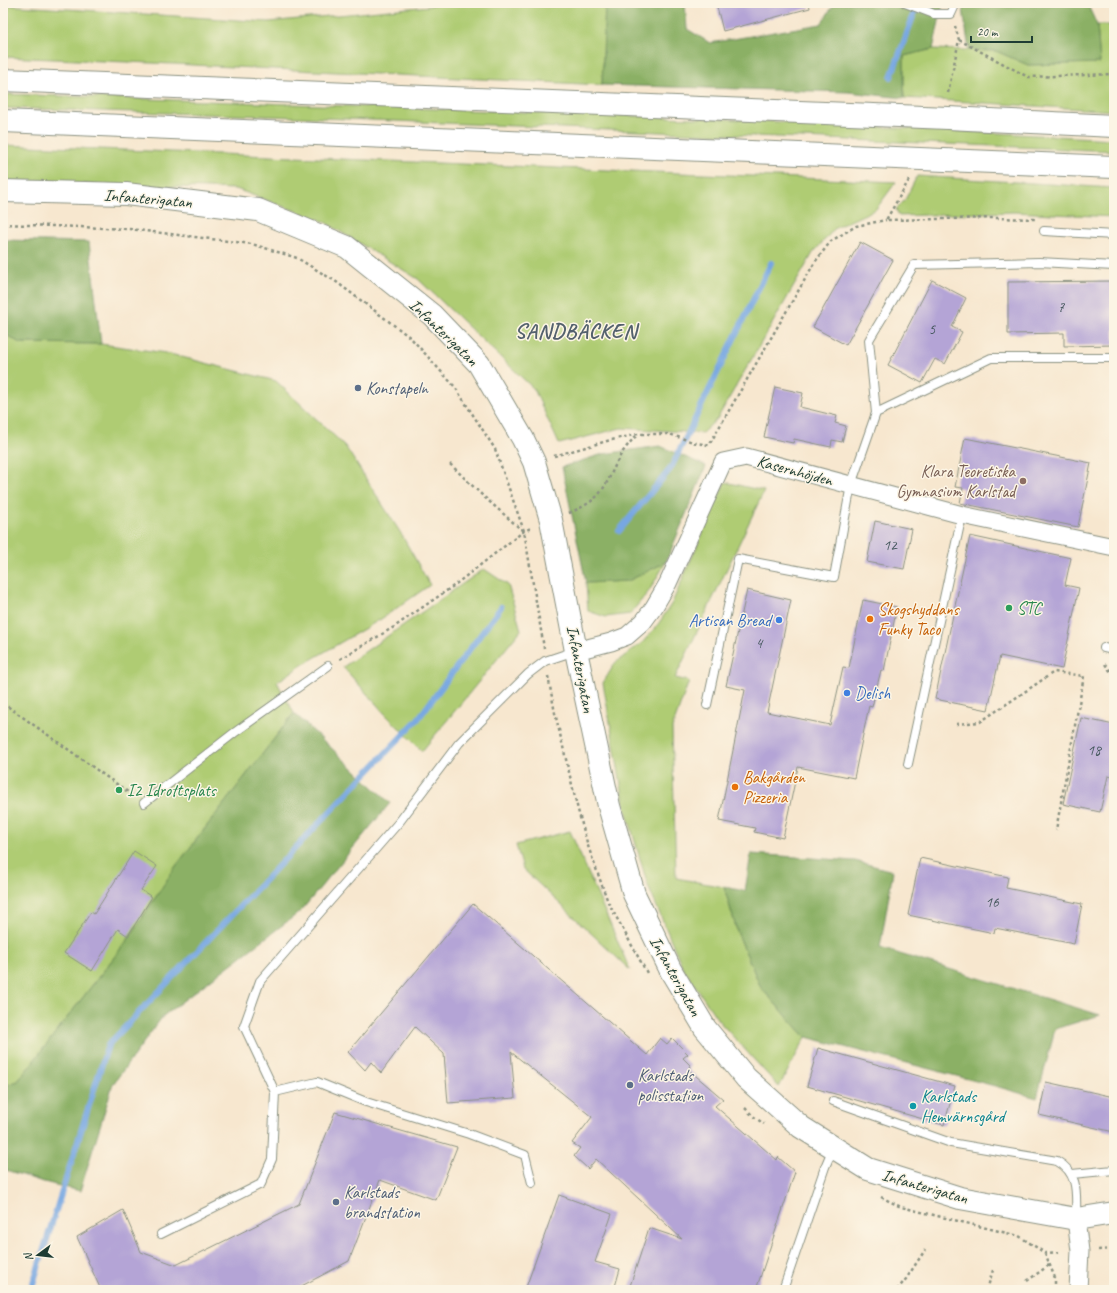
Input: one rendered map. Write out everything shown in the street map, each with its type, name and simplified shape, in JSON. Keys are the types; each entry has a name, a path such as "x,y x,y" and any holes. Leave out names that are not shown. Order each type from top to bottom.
{"main road":[{"path":"3,80 1114,126"},
{"path":"3,121 1114,167"},
{"name":"Infanterigatan","path":"3,191 126,194 258,210 346,247 432,315 479,364 523,439 534,462 552,520 576,651 609,806 634,894 671,971 705,1028 746,1078 801,1127 868,1169 960,1198 1076,1219 1114,1213"}],"street":[{"name":"Kasernhöjden","path":"576,651 611,642 627,636 643,622 668,583 723,462 746,457 962,515 1114,547"},
{"path":"1076,1219 1080,1251 1078,1290"}],"lane":[{"path":"905,3 934,14 951,14 956,3"},
{"path":"1044,232 1114,235"},
{"path":"707,705 738,559 834,577 851,485 876,413 869,340 914,265 1039,262 1114,266"},
{"path":"876,413 990,358 1114,358"},
{"path":"908,764 962,515"},
{"path":"1104,648 1114,650"},
{"path":"161,1234 261,1184 272,1159 275,1092 244,1026 260,981 400,821 459,743 528,674 545,661 576,651"},
{"path":"144,804 234,733 328,666"},
{"path":"275,1092 316,1082 366,1102 469,1134 525,1155 532,1184"},
{"path":"833,1101 951,1143 1057,1161 1065,1166 1072,1174 1075,1186 1076,1219"},
{"path":"783,1290 824,1167 833,1147"},
{"path":"1072,1174 1114,1170"}],"path":[{"path":"948,93 959,40 951,14"},
{"path":"959,40 1028,77 1114,74"},
{"path":"886,220 909,179"},
{"path":"534,462 607,441 638,434 668,434 696,443 709,445 815,262 831,241 856,226 886,220 994,218 1042,219"},
{"path":"3,224 129,229 252,244 297,258 335,280 411,338 455,387 495,449 524,531 544,645 545,661 558,728 588,846 608,902 648,976"},
{"path":"328,666 394,627 439,596 524,531 580,508 595,498 607,483 620,456 628,444 638,434"},
{"path":"450,464 483,496 524,531"},
{"path":"1102,660 1114,676"},
{"path":"956,724 980,722 1054,672 1084,676 1056,830"},
{"path":"3,704 144,804"},
{"path":"743,1105 752,1116 765,1125"},
{"path":"880,1196 901,1207 1019,1236 1045,1253 1055,1278 1055,1290"},
{"path":"1045,1253 1114,1249"},
{"path":"897,1290 925,1250"},
{"path":"1027,1282 1050,1265"},
{"path":"987,1290 992,1270"}],"green space":[{"path":"444,3 605,3 602,85 3,57 3,5 269,22 429,6"},
{"path":"605,3 685,3 687,29 710,43 821,24 835,3 943,3 933,49 904,56 904,98 848,92 602,85"},
{"path":"966,3 1087,3 1097,25 1100,63 1028,65 996,51 969,50 963,9"},
{"path":"1097,25 1114,25 1114,111 904,98 904,56 933,49 996,51 1028,65 1100,63"},
{"path":"3,94 722,119 1114,139 1114,151 299,117 3,108"},
{"path":"3,145 896,182 876,209 835,228 813,253 717,419 702,433 621,428 559,444 534,389 418,279 323,221 236,189 3,181"},
{"path":"917,176 1114,188 1114,217 1014,212 899,216 896,209 905,200"},
{"path":"3,240 89,242 101,344 20,343 3,333"},
{"name":"I2 Idrottsplats","path":"3,333 20,343 101,344 166,353 276,381 345,446 400,532 430,585 381,619 302,665 277,682 294,713 176,866 129,938 18,1081 3,1086"},
{"path":"660,446 706,466 666,562 628,581 586,583 562,467 603,454"},
{"path":"725,482 764,491 675,678 689,681 672,728 676,878 724,887 738,934 761,988 806,1037 779,1087 718,1020 682,966 648,886 625,807 603,683 615,663 643,642 659,623 672,603"},
{"path":"666,562 649,591 630,614 606,617 588,611 586,583 628,581"},
{"path":"484,569 508,585 521,630 422,751 386,715 343,667"},
{"path":"294,713 390,803 301,911 163,1016 113,1084 80,1191 40,1181 3,1169 3,1086 18,1081 129,938 176,866"},
{"path":"570,831 630,970 523,869 516,845"},
{"path":"751,854 855,861 893,871 880,948 1100,1015 1055,1029 1037,1098 806,1037 761,988 738,934 724,887 745,891"}],"building":[{"path":"716,3 809,3 810,8 723,31"},
{"path":"860,242 893,260 846,345 813,327"},
{"path":"932,280 966,298 952,327 962,332 945,364 935,359 922,383 888,365"},
{"path":"1114,281 1114,345 1064,346 1064,333 1008,334 1008,282"},
{"path":"775,387 803,393 800,407 837,416 835,423 846,426 842,442 832,440 831,447 794,439 793,443 764,437"},
{"name":"Klara Teoretiska Gymnasium Karlstad","path":"965,438 1091,463 1078,527 960,503 963,488 955,487"},
{"path":"875,521 912,529 904,569 867,562"},
{"path":"970,536 1071,558 1065,585 1079,588 1062,669 1000,656 988,710 935,699"},
{"path":"747,590 791,600 767,712 830,725 843,667 849,668 863,600 897,607 884,671 881,670 872,707 869,706 854,778 798,767 783,838 754,832 755,828 719,821 745,690 726,686"},
{"path":"1081,718 1114,725 1114,777 1108,776 1100,812 1063,804"},
{"path":"134,851 157,866 141,890 152,897 128,936 118,929 92,971 64,953 91,912 94,914"},
{"path":"920,858 1008,877 1006,888 1082,904 1074,944 995,928 994,933 908,915"},
{"name":"Karlstads polisstation","path":"473,904 647,1055 660,1038 667,1044 672,1038 688,1054 683,1058 690,1065 689,1070 723,1099 715,1106 777,1160 778,1157 795,1172 756,1290 642,1290 630,1286 649,1228 682,1239 596,1159 588,1169 574,1156 580,1148 572,1143 592,1117 511,1052 515,1098 448,1103 444,1054 415,1027 381,1073 371,1062 365,1070 348,1052"},
{"name":"Karlstads Hemvärnsgård","path":"818,1048 955,1086 944,1125 807,1086"},
{"path":"1046,1082 1114,1097 1114,1132 1039,1115"},
{"name":"Karlstads brandstation","path":"335,1112 457,1147 436,1200 380,1180 349,1261 294,1290 101,1290 77,1237 123,1210 141,1252 176,1265 299,1204"},
{"path":"559,1195 612,1214 595,1262 620,1269 614,1290 525,1290"}],"waterway":[{"path":"891,77 918,3"},
{"path":"619,531 671,468 771,263"},
{"path":"31,1290 108,1045 418,719 501,607"}],"place":[{"name":"Konstapeln","path":"358,388"},
{"name":"Klara Teoretiska Gymnasium Karlstad","path":"1023,481"},
{"name":"STC","path":"1009,608"},
{"name":"Skogshyddans Funky Taco","path":"870,619"},
{"name":"Artisan Bread","path":"779,620"},
{"name":"Delish","path":"847,693"},
{"name":"Bakgården Pizzeria","path":"735,787"},
{"name":"I2 Idrottsplats","path":"119,790"},
{"name":"Karlstads polisstation","path":"630,1085"},
{"name":"Karlstads Hemvärnsgård","path":"913,1106"},
{"name":"Karlstads brandstation","path":"336,1202"}],"district":[{"name":"SANDBÄCKEN","path":"576,331"}]}
